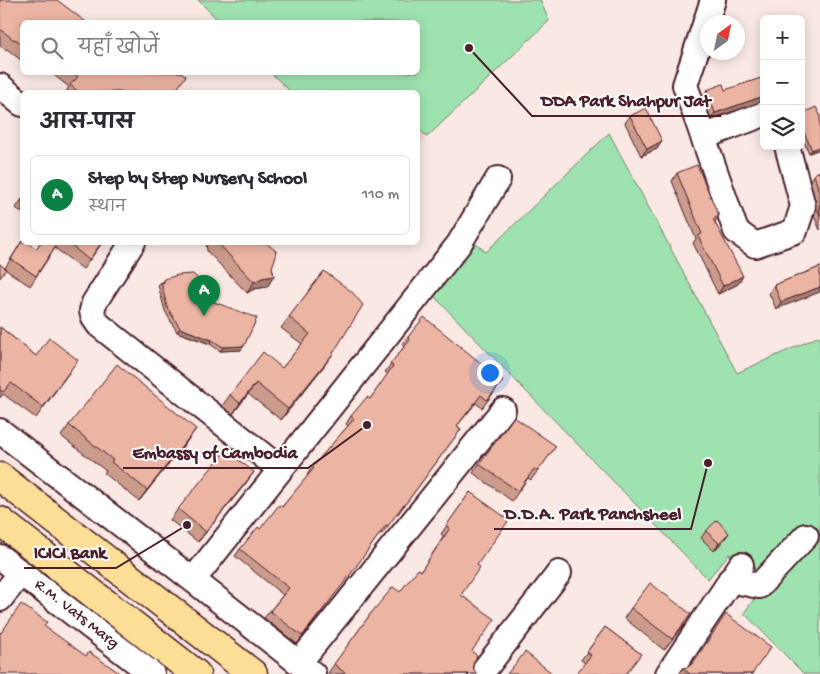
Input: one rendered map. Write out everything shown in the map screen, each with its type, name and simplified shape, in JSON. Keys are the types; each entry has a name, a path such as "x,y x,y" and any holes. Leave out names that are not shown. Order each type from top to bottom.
{"main road":[{"path":"0,477 253,674"},
{"path":"0,521 196,674"}],"street":[{"path":"713,0 685,85 736,231 754,245 795,231 802,206 788,150"},
{"path":"0,86 20,102"},
{"path":"703,137 760,116"},
{"path":"193,580 459,244 498,179"},
{"path":"131,245 94,303 92,311 94,318 100,325 280,469"},
{"path":"0,432 306,668 503,410"},
{"path":"736,572 759,586 806,536"},
{"name":"R.M. Vats Marg","path":"0,557 152,674"},
{"path":"736,572 753,601"},
{"path":"668,674 736,572"},
{"path":"0,599 21,573"},
{"path":"481,674 559,573"}],"shaded area":[{"path":"420,130 427,137 420,145"}],"green space":[{"path":"198,0 540,0 549,21 427,137 420,130 420,90 289,90 273,75 420,75 420,20 218,20"},
{"path":"609,133 737,373 820,336 820,674 804,674 744,613 761,589 729,554 708,579 431,293 458,256 463,259 476,244 486,252"}],"building":[{"path":"0,0 57,0 83,20 20,20 20,43 0,29"},
{"path":"76,75 186,76 176,90 76,90 70,85 78,77"},
{"path":"760,78 760,97 715,113 707,90 723,84 725,90"},
{"path":"816,107 820,115 820,146 812,150 805,135 805,112"},
{"path":"646,108 662,141 647,149 630,116"},
{"path":"697,165 719,216 713,219 743,276 723,286 698,236 702,234 677,173"},
{"path":"820,171 820,196 814,174"},
{"path":"20,244 31,245 36,249 39,245 56,245 36,276 11,259"},
{"path":"71,245 100,245 89,260"},
{"path":"220,245 269,245 276,251 272,267 274,276 262,278 254,282"},
{"path":"0,264 6,269 0,278"},
{"path":"820,267 820,287 781,302 774,285"},
{"path":"324,271 352,292 363,305 332,355 288,409 256,383 240,403 230,395 263,352 282,368 310,334 289,317"},
{"path":"193,274 214,294 198,296 257,318 244,346 223,347 212,340 180,328 167,307 161,282 164,283 164,279 178,275"},
{"path":"424,317 503,381 487,400 481,395 457,426 461,429 404,506 388,526 386,525 302,636 270,611 289,588 240,549 258,527 260,529 279,505 282,507 314,468 312,467 354,419 351,416 367,397 370,399 393,366 390,364 410,340 408,337"},
{"path":"0,327 36,356 49,338 78,360 43,407 11,383 3,392 0,390"},
{"path":"117,364 196,429 147,490 111,462 113,460 69,425"},
{"path":"514,417 556,446 538,471 534,469 518,491 479,464"},
{"path":"226,450 254,472 206,532 178,509"},
{"path":"470,492 509,520 477,565 480,567 461,595 495,619 472,651 477,656 473,664 477,674 346,674 334,664 393,587 400,592 418,569 421,571 450,528 446,526"},
{"path":"717,520 729,533 719,543 706,531"},
{"path":"650,583 691,614 672,639 631,608"},
{"path":"21,604 47,622 44,626 86,656 89,652 121,674 0,674 0,632"},
{"path":"726,614 771,647 752,674 690,674 683,668 693,663"},
{"path":"605,627 641,654 626,674 576,674 591,655 587,652"},
{"path":"525,652 553,674 507,674"}],"place":[{"name":"DDA Park Shahpur Jat","path":"469,48"},
{"name":"Step by Step Nursery School","path":"204,316"},
{"name":"Embassy of Cambodia","path":"367,425"},
{"name":"D.D.A. Park Panchsheel","path":"708,463"},
{"name":"ICICI Bank","path":"187,525"}]}
